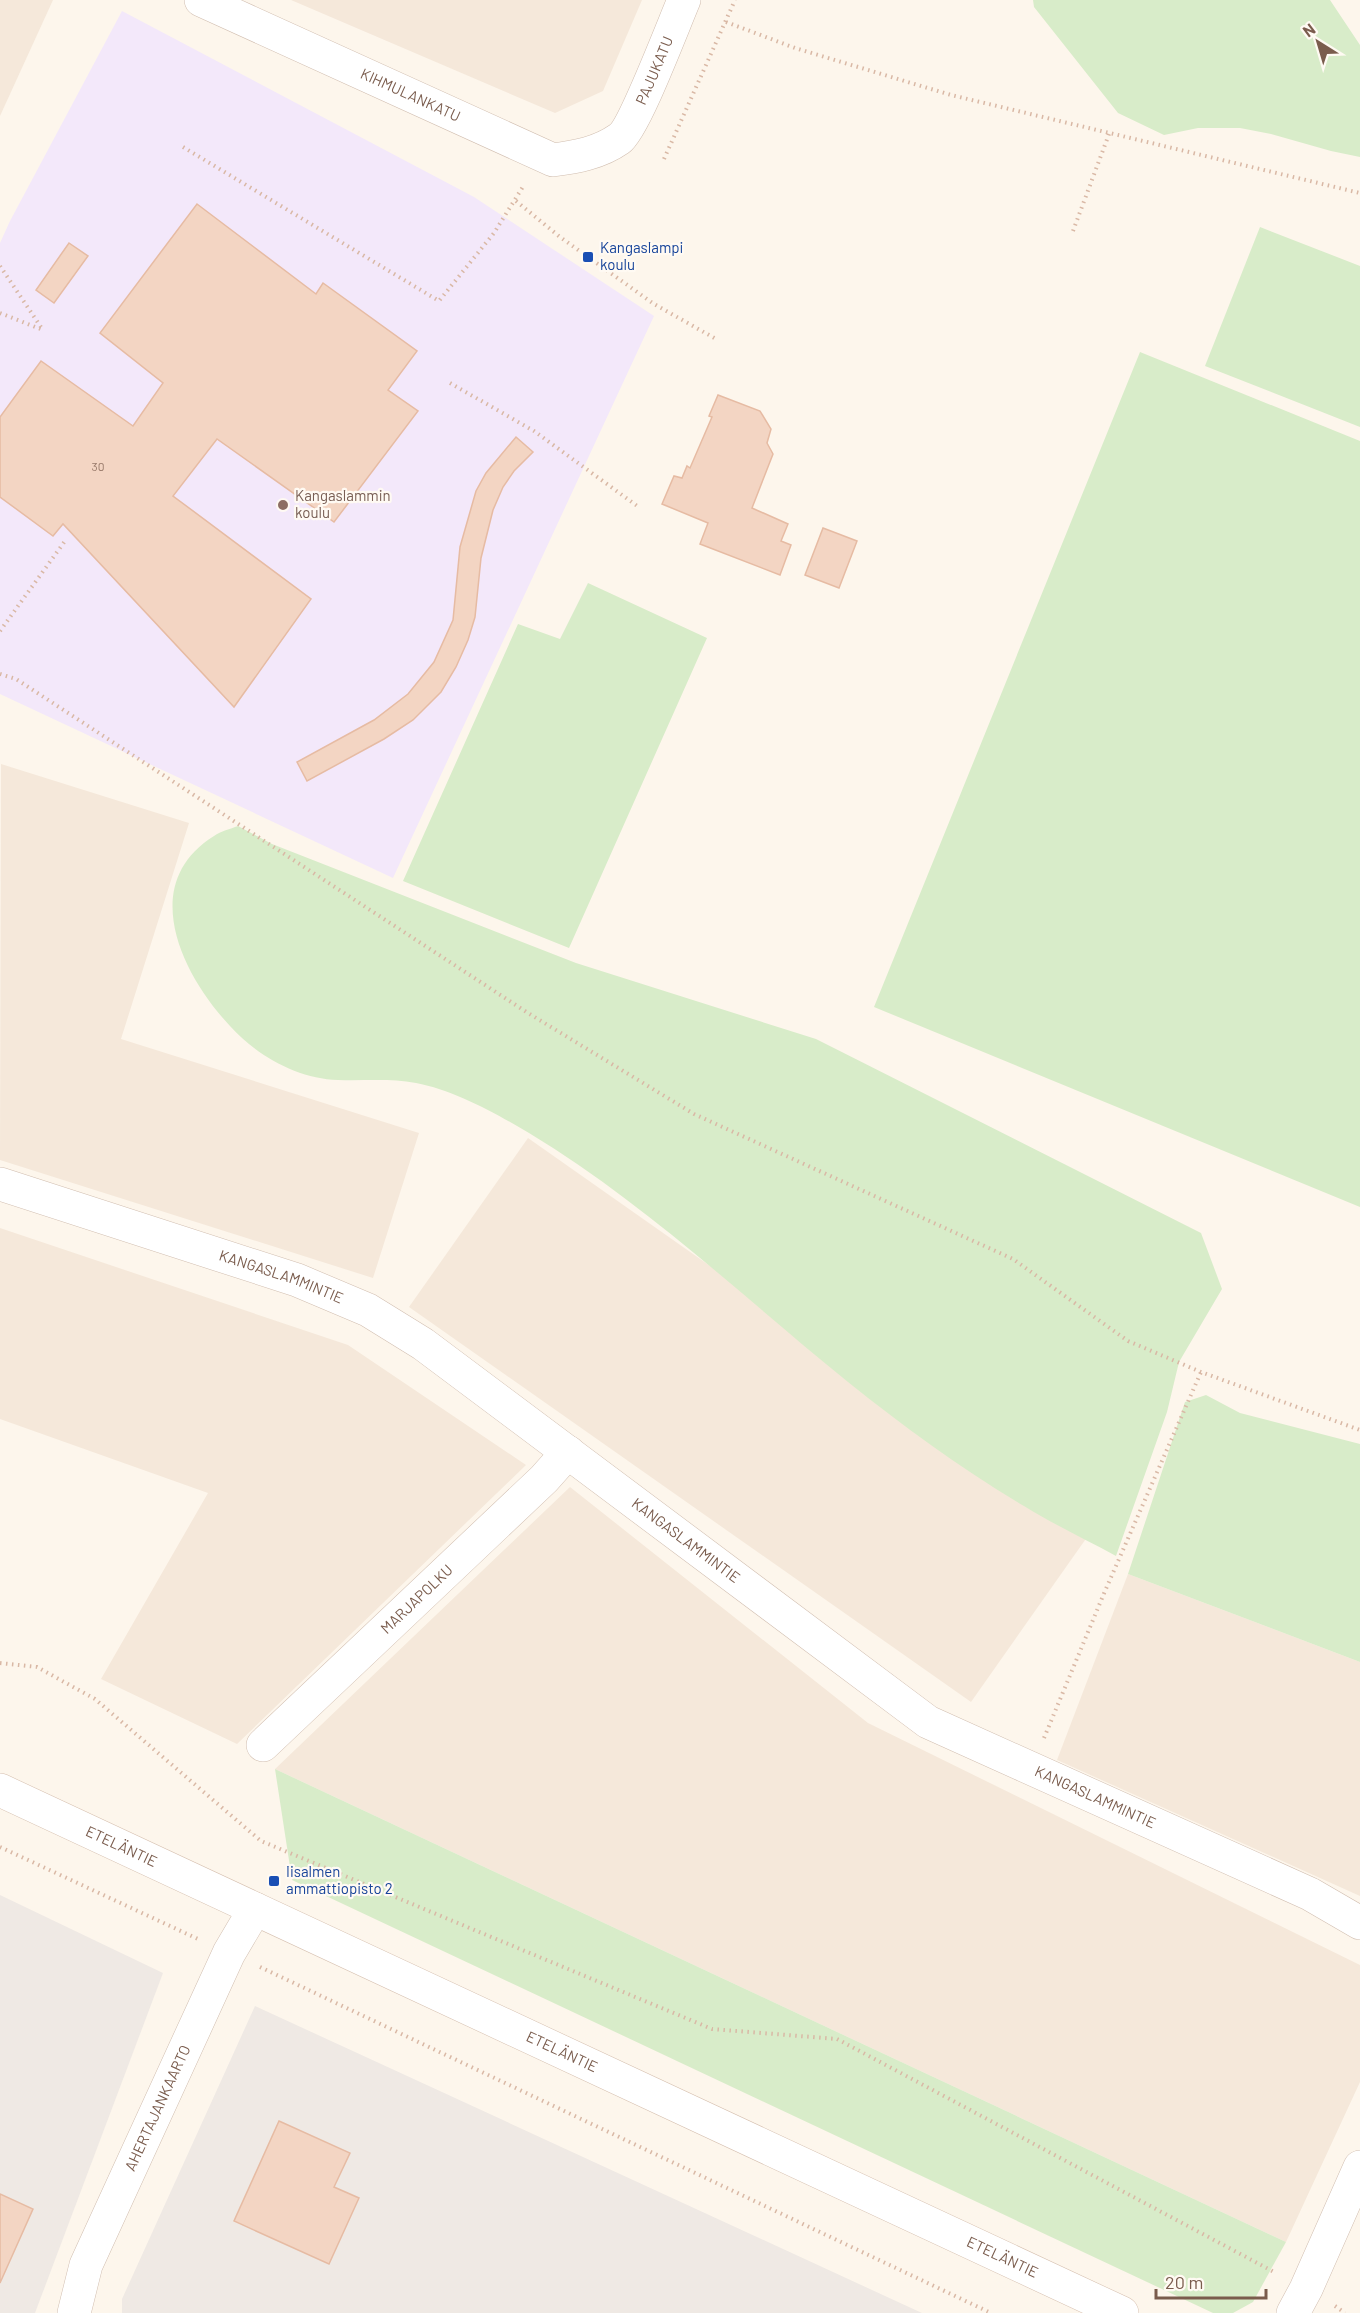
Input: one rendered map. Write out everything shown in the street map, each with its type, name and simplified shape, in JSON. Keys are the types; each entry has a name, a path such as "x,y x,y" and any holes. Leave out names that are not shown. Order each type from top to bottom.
{"street":[{"name":"KIHMULANKATU","path":"201,0 552,160 587,155 621,138"},
{"name":"PAJUKATU","path":"621,138 641,101 684,0"},
{"name":"KANGASLAMMINTIE","path":"0,1184 297,1280 368,1310 423,1344 928,1722 1310,1894 1360,1923"},
{"name":"MARJAPOLKU","path":"264,1745 544,1479 568,1452"},
{"name":"ETELÄNTIE","path":"0,1790 1122,2313"},
{"name":"AHERTAJANKAARTO","path":"74,2313 86,2265 229,1953 255,1909"},
{"path":"1299,2301 1360,2167"}],"path":[{"path":"664,159 735,0"},
{"path":"726,22 795,48 951,96 1360,193"},
{"path":"1073,231 1109,134"},
{"path":"183,147 439,302 494,233 516,201 540,154"},
{"path":"516,201 560,237 654,304 716,339"},
{"path":"0,266 43,330 0,313"},
{"path":"450,383 534,431 640,508"},
{"path":"0,631 65,541"},
{"path":"0,674 16,679 528,1013 694,1114 1013,1260 1128,1341 1201,1371 1360,1430"},
{"path":"1031,1770 1105,1591 1201,1371"},
{"path":"0,1663 37,1667 95,1699 261,1840 712,2029 837,2039 1299,2301 1345,2313"},
{"path":"0,1847 991,2313"}],"shaded area":[{"path":"0,0 53,0 0,116"},
{"path":"291,0 642,0 603,91 555,113"},
{"name":"Kangaslammin koulu","path":"122,11 474,197 654,316 393,878 0,694 0,243"},
{"path":"1,764 189,823 121,1039 419,1133 373,1278 0,1160"},
{"path":"528,1138 1090,1533 971,1702 409,1307"},
{"path":"0,1228 348,1345 526,1465 237,1744 101,1679 208,1493 0,1419"},
{"path":"570,1487 868,1723 1360,1965 1360,2082 1286,2242 275,1769"},
{"path":"1128,1574 1360,1662 1360,1896 1057,1760"},
{"path":"0,1895 163,1973 35,2313 0,2313"},
{"path":"255,2006 922,2313 122,2313 122,2299"}],"green space":[{"path":"1033,0 1330,0 1360,45 1360,157 1240,128 1198,128 1164,135 1118,113 1034,7"},
{"path":"1260,227 1360,266 1360,427 1205,366"},
{"path":"1140,352 1360,441 1360,1207 874,1007"},
{"path":"588,583 707,638 569,948 403,881 518,624 560,639"},
{"path":"238,826 272,844 576,963 816,1039 1201,1233 1222,1289 1179,1362 1167,1412 1116,1556 1035,1513 934,1447 848,1382 653,1220 572,1160 529,1133 475,1104 430,1086 397,1081 323,1079 279,1064 253,1047 230,1026 196,982 175,930 173,904 177,879 191,856 217,834"},
{"path":"1206,1395 1240,1413 1360,1444 1360,1662 1128,1574 1185,1402"},
{"path":"275,1769 1286,2242 1253,2302 1233,2313 1213,2313 292,1880"}],"building":[{"path":"197,204 316,294 323,283 417,351 388,390 418,411 334,522 217,439 173,496 311,599 234,707 63,524 53,536 0,497 0,417 41,361 133,426 163,383 100,333"},
{"path":"69,243 88,256 54,303 36,290"},
{"path":"718,395 760,411 771,429 767,443 773,454 752,508 788,524 781,541 791,545 780,575 700,544 708,523 662,504 674,476 682,478 687,466 690,468 712,417 709,416"},
{"path":"516,437 533,452 514,471 503,487 493,510 481,558 475,617 456,667 441,692 413,720 384,739 307,781 297,762 374,720 408,694 434,662 453,620 460,547 476,491 486,473"},
{"path":"823,528 857,541 839,588 805,575"},
{"path":"279,2121 350,2153 334,2187 359,2198 329,2264 234,2221"},
{"path":"0,2194 33,2209 0,2283"}],"place":[{"name":"Kangaslampi koulu","path":"588,257"},
{"name":"Kangaslammin koulu","path":"283,505"},
{"name":"Iisalmen ammattiopisto 2","path":"274,1881"}]}
